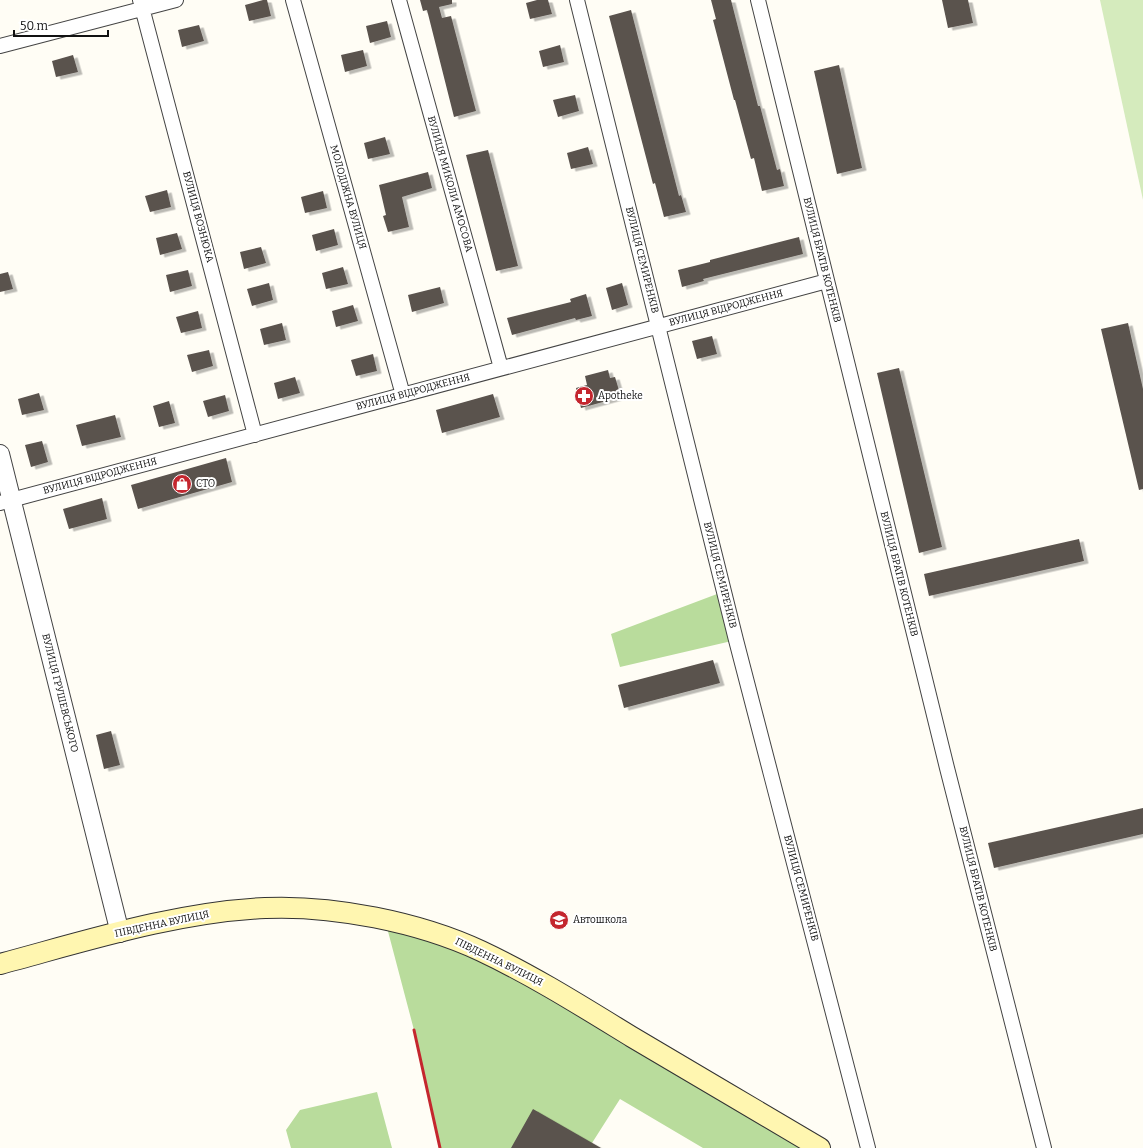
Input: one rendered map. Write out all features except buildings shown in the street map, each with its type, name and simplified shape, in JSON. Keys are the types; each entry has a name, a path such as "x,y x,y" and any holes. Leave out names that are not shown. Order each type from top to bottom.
{"main road":[{"name":"ПІВДЕННА ВУЛИЦЯ","path":"0,964 185,917 225,911 266,908 295,908 351,914 404,924 454,940 482,952 544,984 820,1148"}],"street":[{"path":"0,46 141,5 176,0"},
{"name":"МОЛОДІЖНА ВУЛИЦЯ","path":"293,0 403,395"},
{"name":"ВУЛИЦЯ МИКОЛИ АМОСОВА","path":"399,0 501,368"},
{"name":"ВУЛИЦЯ СЕМИРЕНКІВ","path":"577,0 736,640 868,1148"},
{"name":"ВУЛИЦЯ БРАТІВ КОТЕНКІВ","path":"758,0 947,768 1044,1148"},
{"name":"ВУЛИЦЯ ВОЗНЮКА","path":"141,5 255,435"},
{"name":"ВУЛИЦЯ ВІДРОДЖЕННЯ","path":"6,502 827,281"},
{"name":"ВУЛИЦЯ ГРУШЕВСЬКОГО","path":"0,454 6,502 120,933"}],"green space":[{"path":"1100,0 1143,0 1143,200"},
{"path":"725,591 736,640 620,667 611,634"},
{"path":"385,920 430,932 820,1148 703,1148 620,1099 592,1143 511,1148 440,1148 414,1030"},
{"path":"377,1092 392,1148 291,1148 286,1130 300,1110"}],"railway":[{"path":"414,1030 440,1148"}],"place":[{"name":"Apotheke","path":"584,396"},
{"name":"СТО","path":"182,484"},
{"name":"Автошкола","path":"559,920"}]}
